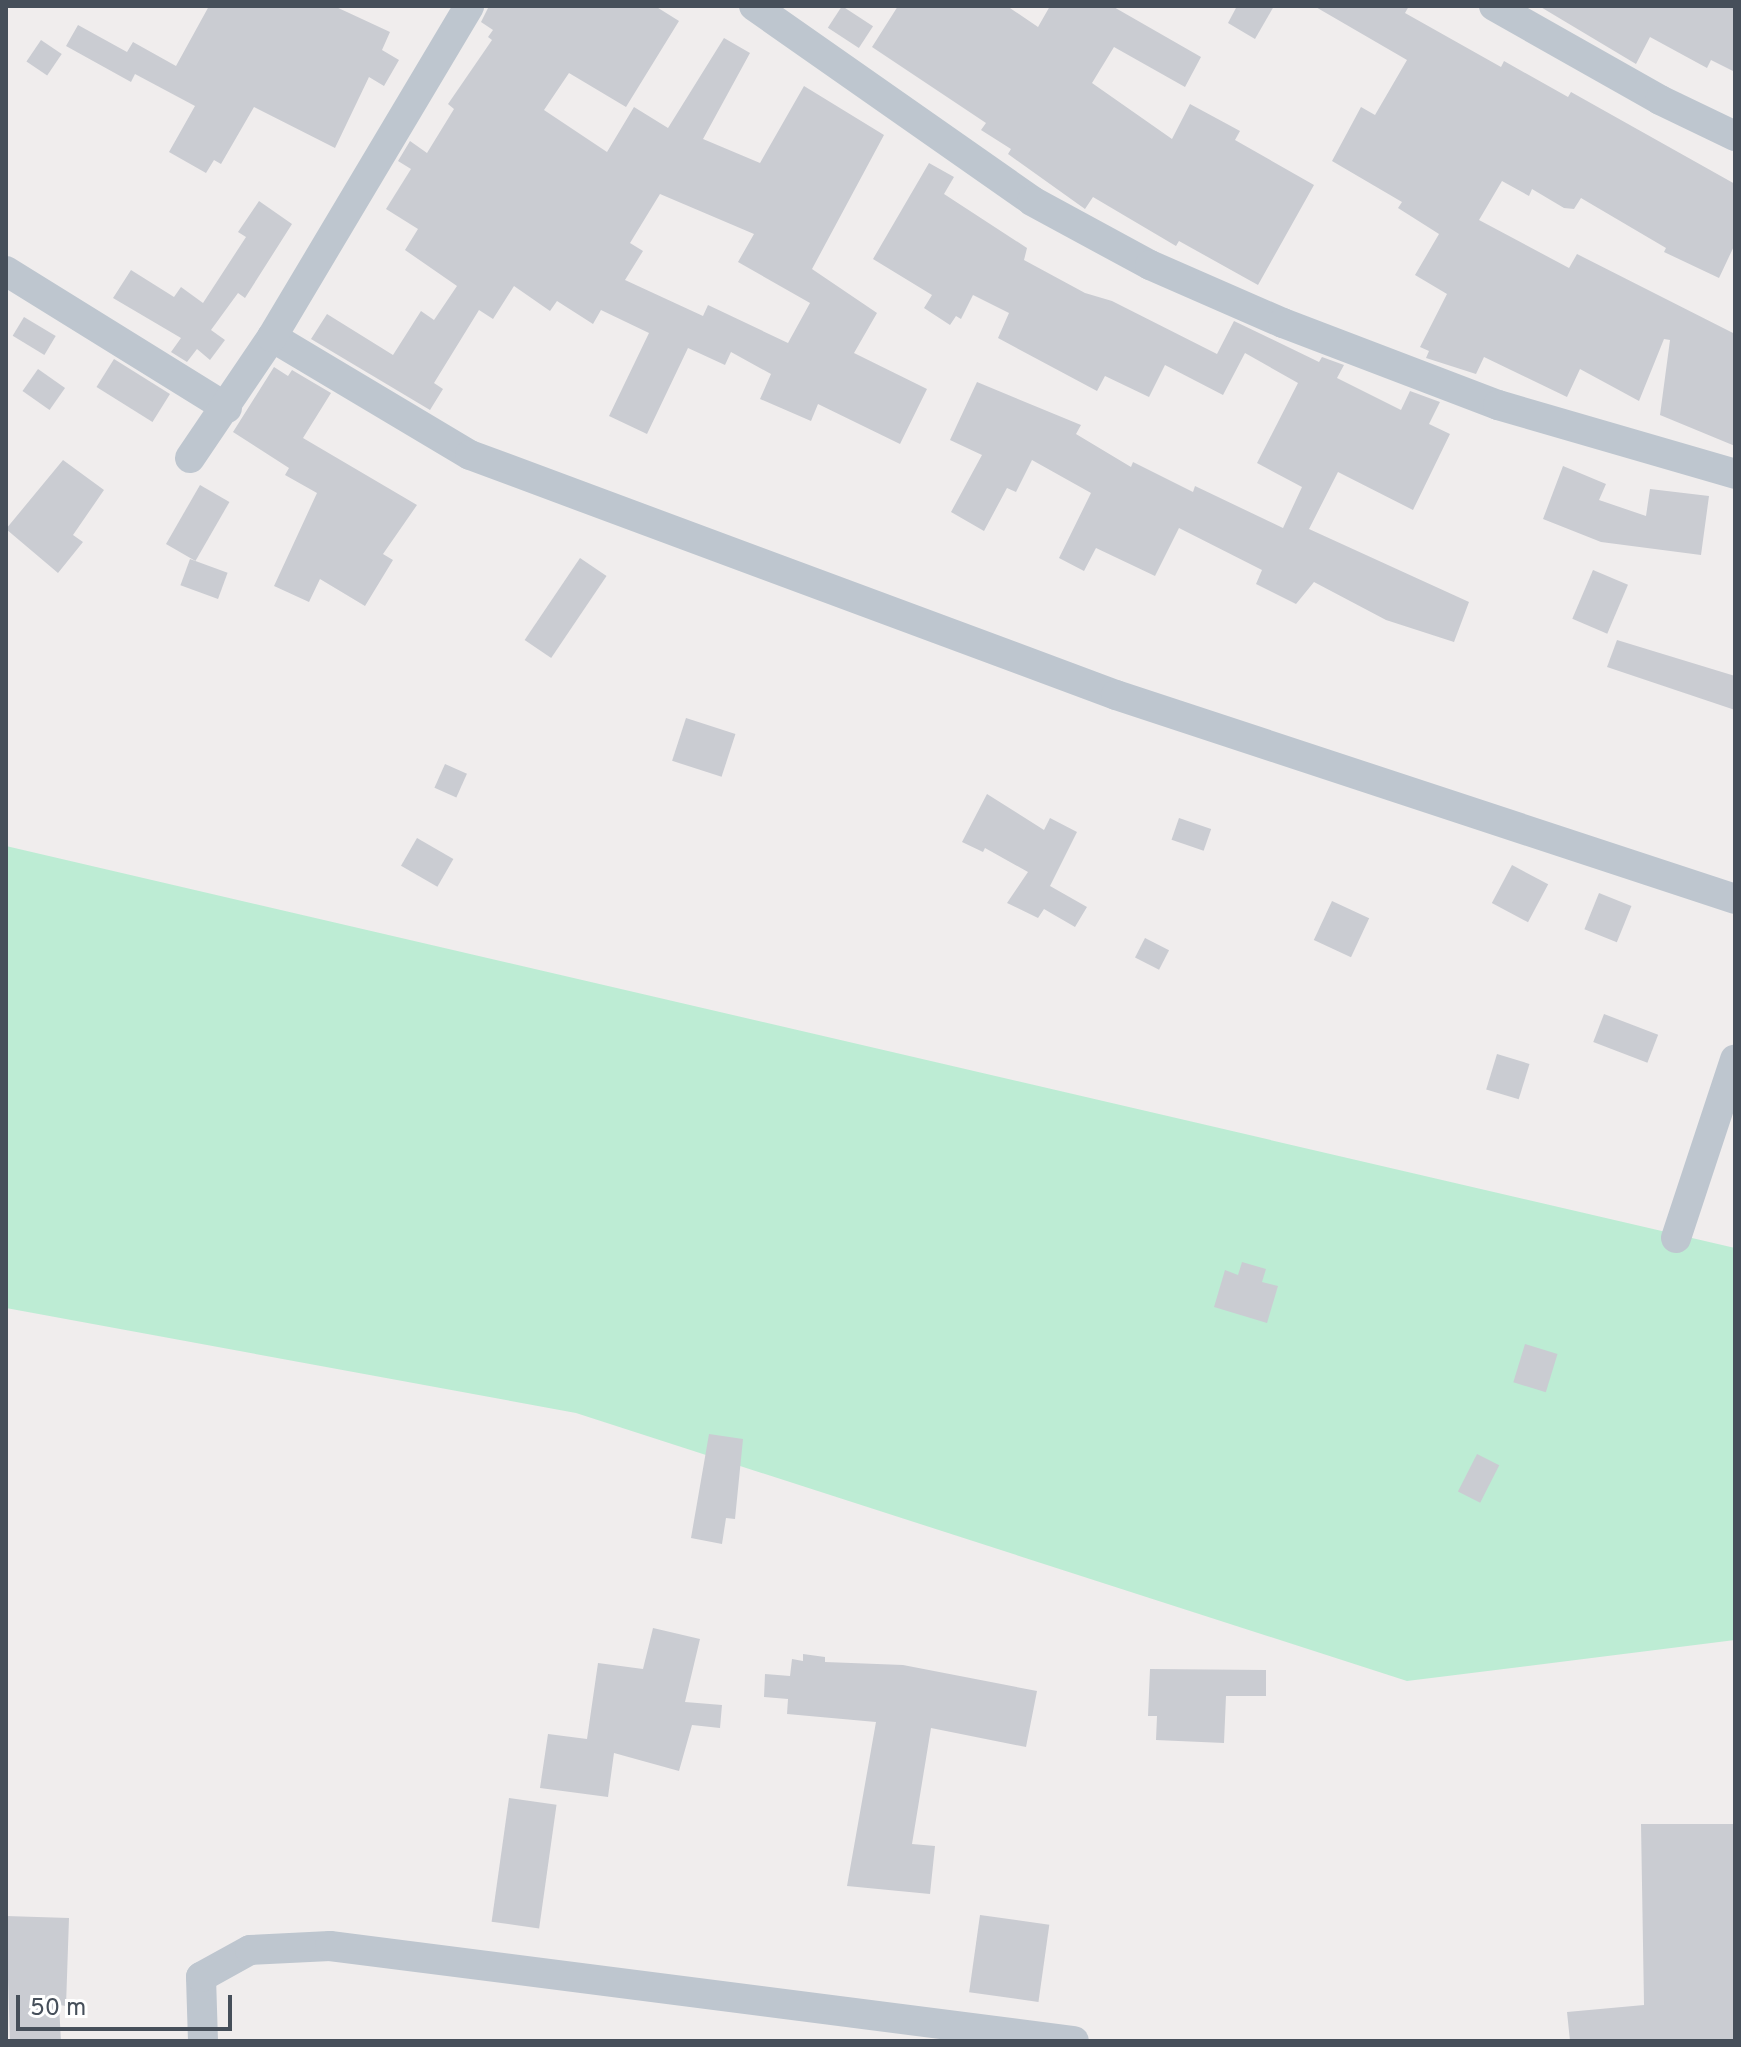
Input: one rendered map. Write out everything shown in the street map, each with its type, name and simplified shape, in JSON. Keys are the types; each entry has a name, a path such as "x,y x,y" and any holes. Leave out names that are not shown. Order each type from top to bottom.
{"street":[{"path":"190,458 227,408 272,337 469,6"},
{"path":"754,6 1032,201 1150,265 1283,323 1498,405 1735,474"},
{"path":"1494,6 1660,100 1735,136"},
{"path":"6,271 227,408"},
{"path":"272,337 470,455 1116,695 1735,899"},
{"path":"1676,1238 1735,1060"},
{"path":"203,2041 201,1977 250,1950 330,1946 1074,2041"}],"green space":[{"path":"6,846 1735,1248 1735,1640 1407,1681 576,1413 6,1308"}],"building":[{"path":"209,6 334,6 390,32 382,50 399,60 384,86 369,77 335,148 254,107 221,164 214,160 206,173 169,152 195,106 135,74 131,82 66,46 78,25 127,52 133,42 176,66"},
{"path":"489,6 655,6 679,21 626,107 569,73 544,110 607,152 634,107 668,128 724,38 750,53 703,139 760,163 804,86 884,135 812,269 877,313 854,353 927,389 900,444 818,404 811,421 760,399 771,374 731,352 725,365 688,348 647,434 609,416 649,333 601,310 593,324 557,301 550,311 514,286 493,319 479,310 434,383 443,389 430,410 311,339 327,314 393,355 421,311 434,320 457,286 405,250 418,229 386,209 411,169 398,161 410,141 427,153 454,109 448,104 492,40 488,37 493,30 481,22","holes":["660,194 754,234 738,262 810,303 788,343 708,305 703,316 625,280 643,251 630,243"]},
{"path":"842,6 873,26 859,48 828,28"},
{"path":"898,6 1007,6 1038,27 1050,6 1112,6 1201,57 1185,87 1114,47 1092,83 1172,139 1190,104 1240,131 1235,140 1314,185 1258,285 1179,241 1176,246 1093,197 1085,209 1008,154 1011,149 981,130 986,123 872,47"},
{"path":"1237,6 1274,6 1255,39 1228,23"},
{"path":"1314,6 1409,6 1405,13 1501,67 1504,61 1568,97 1571,92 1735,184 1735,244 1719,278 1664,252 1666,248 1581,198 1574,209 1564,208 1532,189 1529,196 1502,181 1479,220 1569,268 1577,254 1735,334 1735,446 1660,415 1670,340 1664,339 1639,401 1580,369 1567,397 1484,357 1476,374 1426,358 1429,351 1420,347 1447,294 1415,275 1439,234 1398,208 1402,202 1332,161 1361,107 1375,115 1407,60"},
{"path":"1539,6 1735,6 1735,72 1711,60 1707,68 1650,37 1636,64"},
{"path":"41,40 62,54 47,76 26,62"},
{"path":"929,163 954,177 944,194 1027,248 1024,260 1085,293 1112,301 1217,354 1234,321 1319,362 1322,357 1344,365 1337,378 1401,410 1410,391 1440,402 1429,424 1450,434 1413,510 1338,472 1309,529 1469,602 1454,642 1386,620 1314,582 1296,604 1256,584 1262,570 1179,528 1155,576 1096,548 1084,571 1059,558 1091,493 1032,460 1016,492 1007,488 984,531 951,512 982,455 950,440 977,382 1081,425 1076,434 1131,467 1133,462 1193,492 1195,486 1283,528 1302,487 1257,463 1298,383 1245,353 1223,395 1165,365 1149,397 1105,376 1097,391 998,338 1009,313 973,295 961,319 956,316 950,325 924,308 932,295 873,259"},
{"path":"259,201 292,224 245,298 238,293 211,330 225,340 210,360 197,349 187,362 171,352 181,338 113,298 131,270 174,297 181,287 203,303 246,237 238,232"},
{"path":"24,317 56,336 44,355 13,336"},
{"path":"114,359 170,394 152,422 97,387"},
{"path":"274,367 288,376 292,370 331,393 303,438 417,505 383,554 393,560 365,606 320,579 309,602 274,586 317,493 285,475 289,468 233,432"},
{"path":"38,369 65,388 50,410 23,391"},
{"path":"63,460 104,490 73,535 83,542 58,573 6,529"},
{"path":"1563,466 1606,484 1599,500 1646,516 1650,489 1709,496 1701,555 1601,542 1543,519"},
{"path":"200,485 229,502 195,561 166,544"},
{"path":"580,558 607,576 551,658 525,640"},
{"path":"190,559 228,573 218,599 180,585"},
{"path":"1593,570 1628,585 1607,634 1572,619"},
{"path":"1617,640 1735,676 1735,710 1607,667"},
{"path":"686,718 735,734 722,777 672,761"},
{"path":"445,764 467,774 456,798 434,788"},
{"path":"987,794 1044,830 1050,818 1077,832 1050,886 1087,907 1075,927 1044,909 1038,918 1007,903 1028,872 985,848 983,852 962,842"},
{"path":"1179,818 1211,829 1204,851 1172,840"},
{"path":"417,838 453,859 437,887 401,866"},
{"path":"1512,865 1548,884 1528,922 1492,903"},
{"path":"1599,893 1631,906 1617,942 1584,929"},
{"path":"1332,901 1369,918 1351,957 1314,940"},
{"path":"1145,938 1169,950 1159,970 1135,958"},
{"path":"1604,1014 1658,1035 1647,1063 1593,1042"},
{"path":"1497,1054 1530,1064 1519,1099 1486,1089"},
{"path":"1242,1262 1266,1269 1262,1282 1278,1286 1267,1323 1214,1307 1225,1270 1238,1275"},
{"path":"1525,1344 1558,1354 1546,1392 1513,1382"},
{"path":"709,1434 743,1439 735,1519 726,1518 722,1544 691,1538"},
{"path":"1477,1454 1499,1465 1480,1503 1458,1491"},
{"path":"653,1628 700,1639 685,1702 722,1705 720,1728 692,1725 679,1771 614,1753 608,1797 540,1788 548,1734 587,1739 598,1663 643,1669"},
{"path":"803,1654 825,1657 825,1662 903,1665 1037,1691 1026,1747 931,1728 912,1844 935,1846 930,1894 847,1886 876,1722 787,1714 788,1699 764,1697 765,1674 790,1676 792,1659 803,1661"},
{"path":"1150,1669 1266,1670 1266,1696 1226,1696 1224,1743 1156,1740 1157,1716 1148,1716"},
{"path":"509,1798 557,1805 539,1928 492,1922"},
{"path":"1641,1824 1735,1824 1735,2041 1570,2041 1567,2012 1644,2005"},
{"path":"980,1915 1049,1925 1038,2002 969,1992"},
{"path":"6,1916 69,1918 66,2006 59,2005 61,2041 10,2041"}]}
